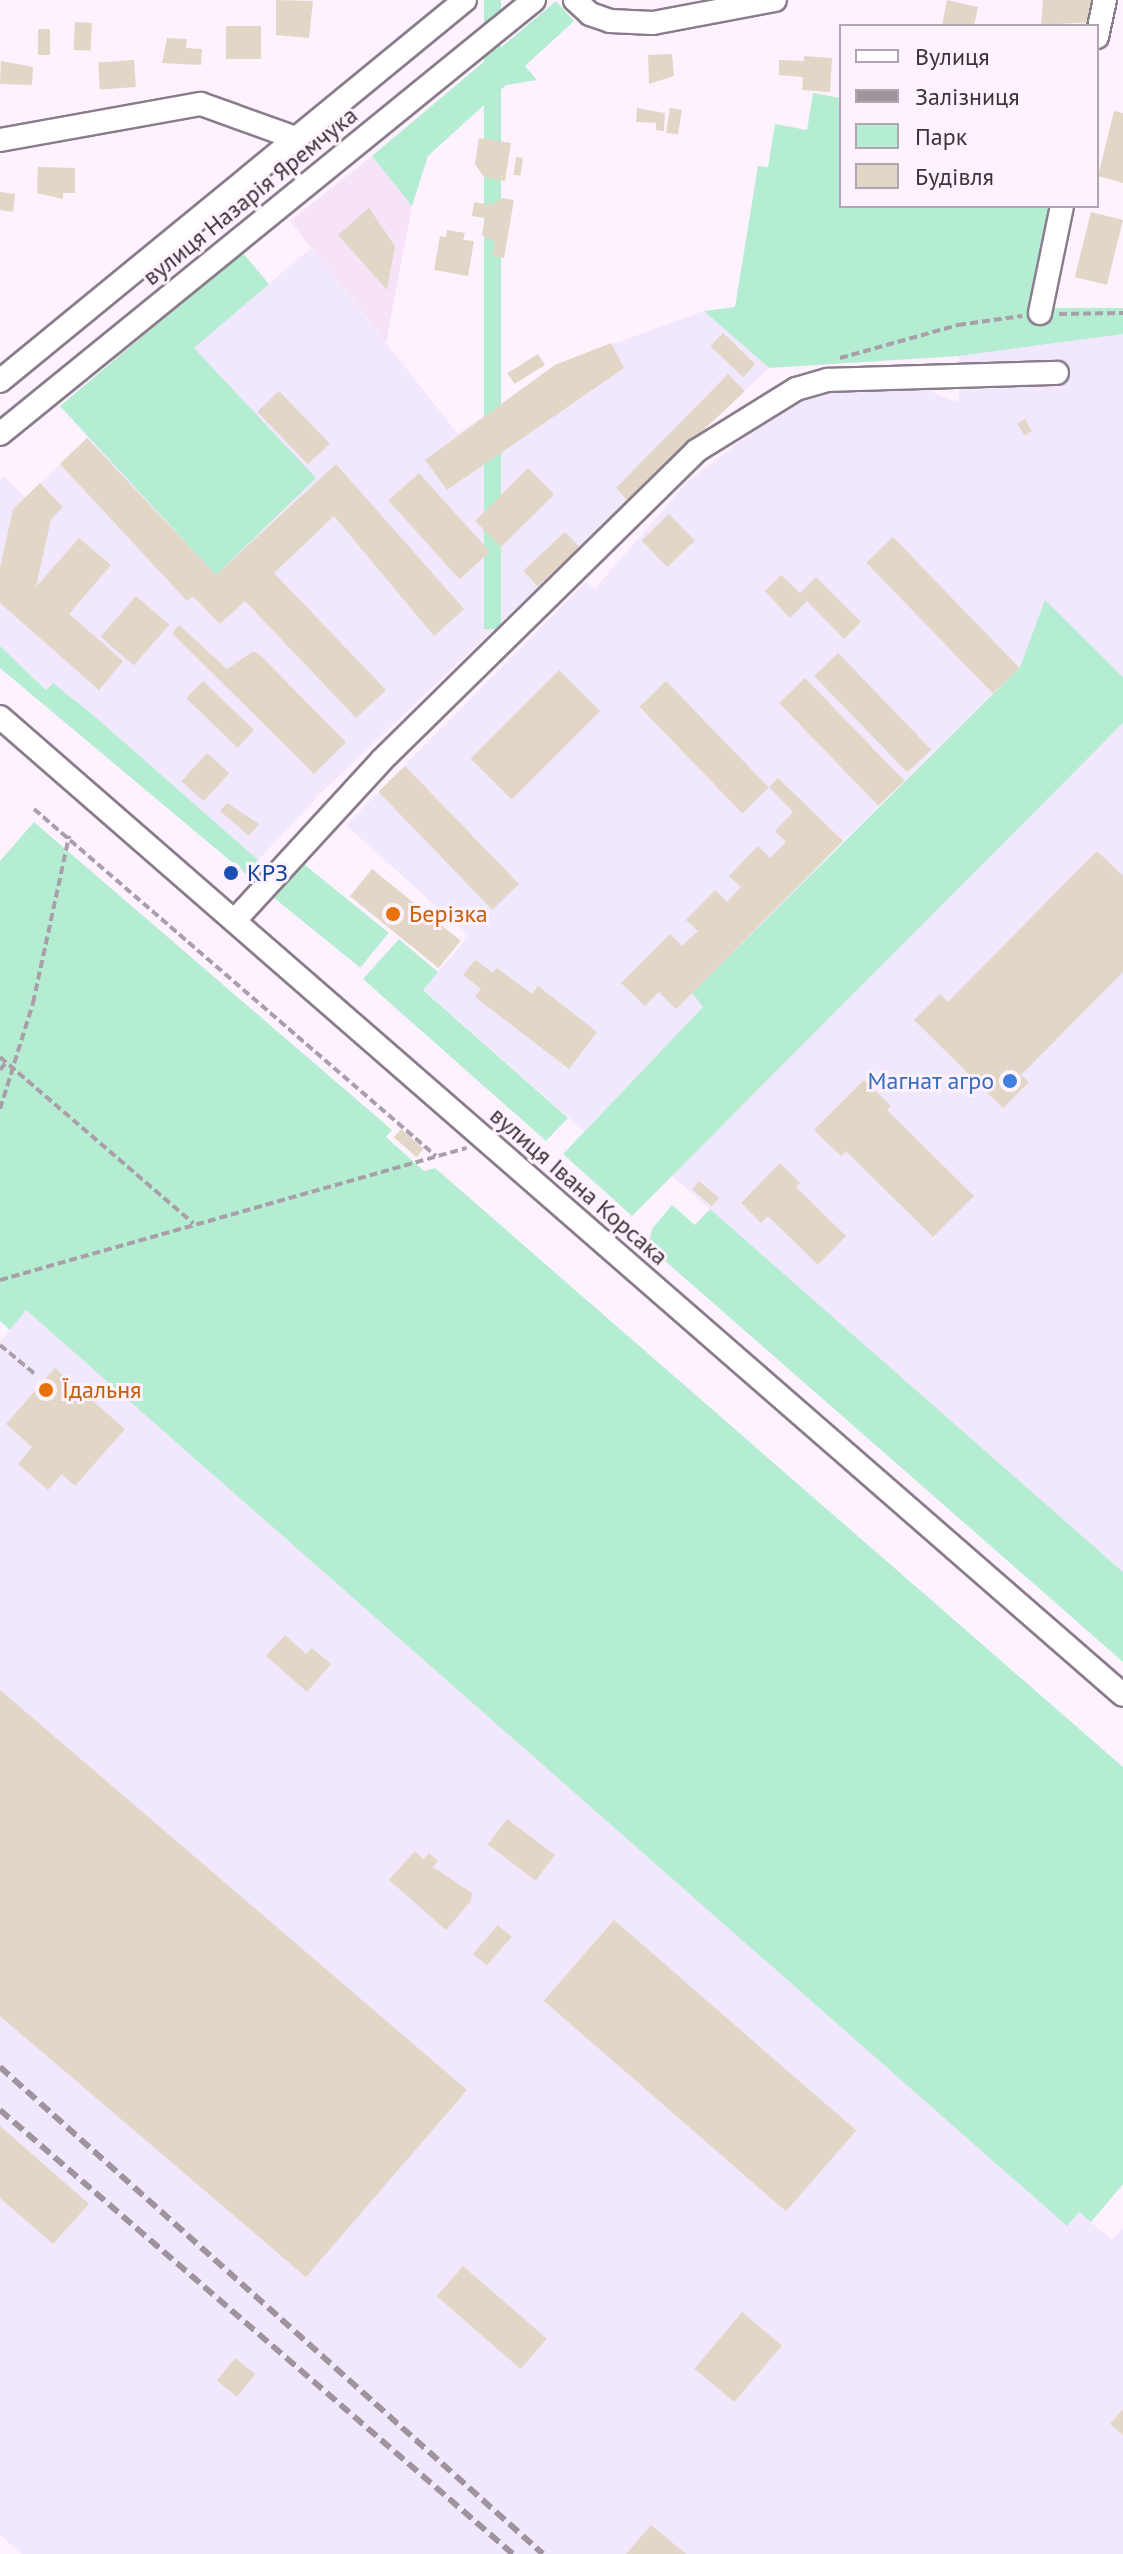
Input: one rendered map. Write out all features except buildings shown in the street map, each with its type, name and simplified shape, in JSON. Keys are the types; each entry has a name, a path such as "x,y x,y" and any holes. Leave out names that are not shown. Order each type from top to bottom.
{"street":[{"name":"вулиця Назарія Яремчука","path":"0,381 465,0"},
{"name":"вулиця Назарія Яремчука","path":"0,434 534,0"},
{"path":"575,0 590,14 610,21 653,23 775,0"},
{"path":"1099,28 1105,0"},
{"path":"0,140 201,104 298,139"},
{"path":"1040,313 1062,208"},
{"path":"235,920 382,760 696,451 796,389 828,380 1057,373"},
{"name":"вулиця Івана Корсака","path":"0,717 1123,1695"}],"path":[{"path":"831,361 958,325 1040,313 1123,313"},
{"path":"34,809 69,836 436,1156"},
{"path":"0,1109 33,1003 69,836"},
{"path":"0,1057 193,1223"},
{"path":"0,1070 6,1062"},
{"path":"0,1280 488,1142"},
{"path":"0,1345 36,1375"}],"shaded area":[{"path":"372,156 412,206 386,342 290,221"},
{"path":"311,248 458,434 555,365 704,311 769,368 322,792 258,860 92,714 52,684 47,690 0,646 0,480 3,476 26,498 87,438"},
{"path":"1123,334 1123,677 1045,601 1023,663 843,841 778,778 741,814 639,707 678,669 594,590 688,481 796,399 843,388 930,384 934,393 959,403 959,356"},
{"path":"586,582 679,668 639,708 741,813 778,778 843,841 693,994 704,1007 584,1131 423,989 469,936 346,825"},
{"path":"1123,723 1123,1572 670,1174"},
{"path":"26,1310 1066,2225 1079,2212 1112,2240 1123,2228 1123,2554 22,2554 0,2535 0,1342"}],"green space":[{"path":"484,0 501,0 501,629 484,629"},
{"path":"556,1 574,21 525,66 537,80 506,85 428,156 412,206 372,156"},
{"path":"813,93 839,98 839,208 1057,208 1035,308 1123,308 1123,334 959,356 769,368 704,311 735,307 758,166 768,167 775,124 807,130"},
{"path":"242,252 269,284 194,348 316,478 216,575 60,406"},
{"path":"1045,600 1123,677 1123,723 632,1216 563,1154 703,1007 692,993 1020,667"},
{"path":"0,646 46,690 53,683 92,714 258,860 246,874 0,668"},
{"path":"34,822 392,1130 386,1137 424,1171 435,1168 1123,1767 1123,2184 1091,2222 1079,2212 1067,2226 26,1310 10,1330 0,1321 0,861"},
{"path":"300,861 389,933 360,968 272,896"},
{"path":"399,939 438,972 423,990 568,1118 546,1141 363,979"},
{"path":"672,1205 695,1225 710,1209 1123,1572 1123,1662 648,1246 652,1229"}],"railway":[{"path":"0,2067 543,2554"},
{"path":"0,2110 513,2554"}],"place":[{"name":"КРЗ","path":"231,873"},
{"name":"Берізка","path":"393,914"},
{"name":"Магнат агро","path":"1010,1081"},
{"name":"Їдальня","path":"46,1390"}]}
